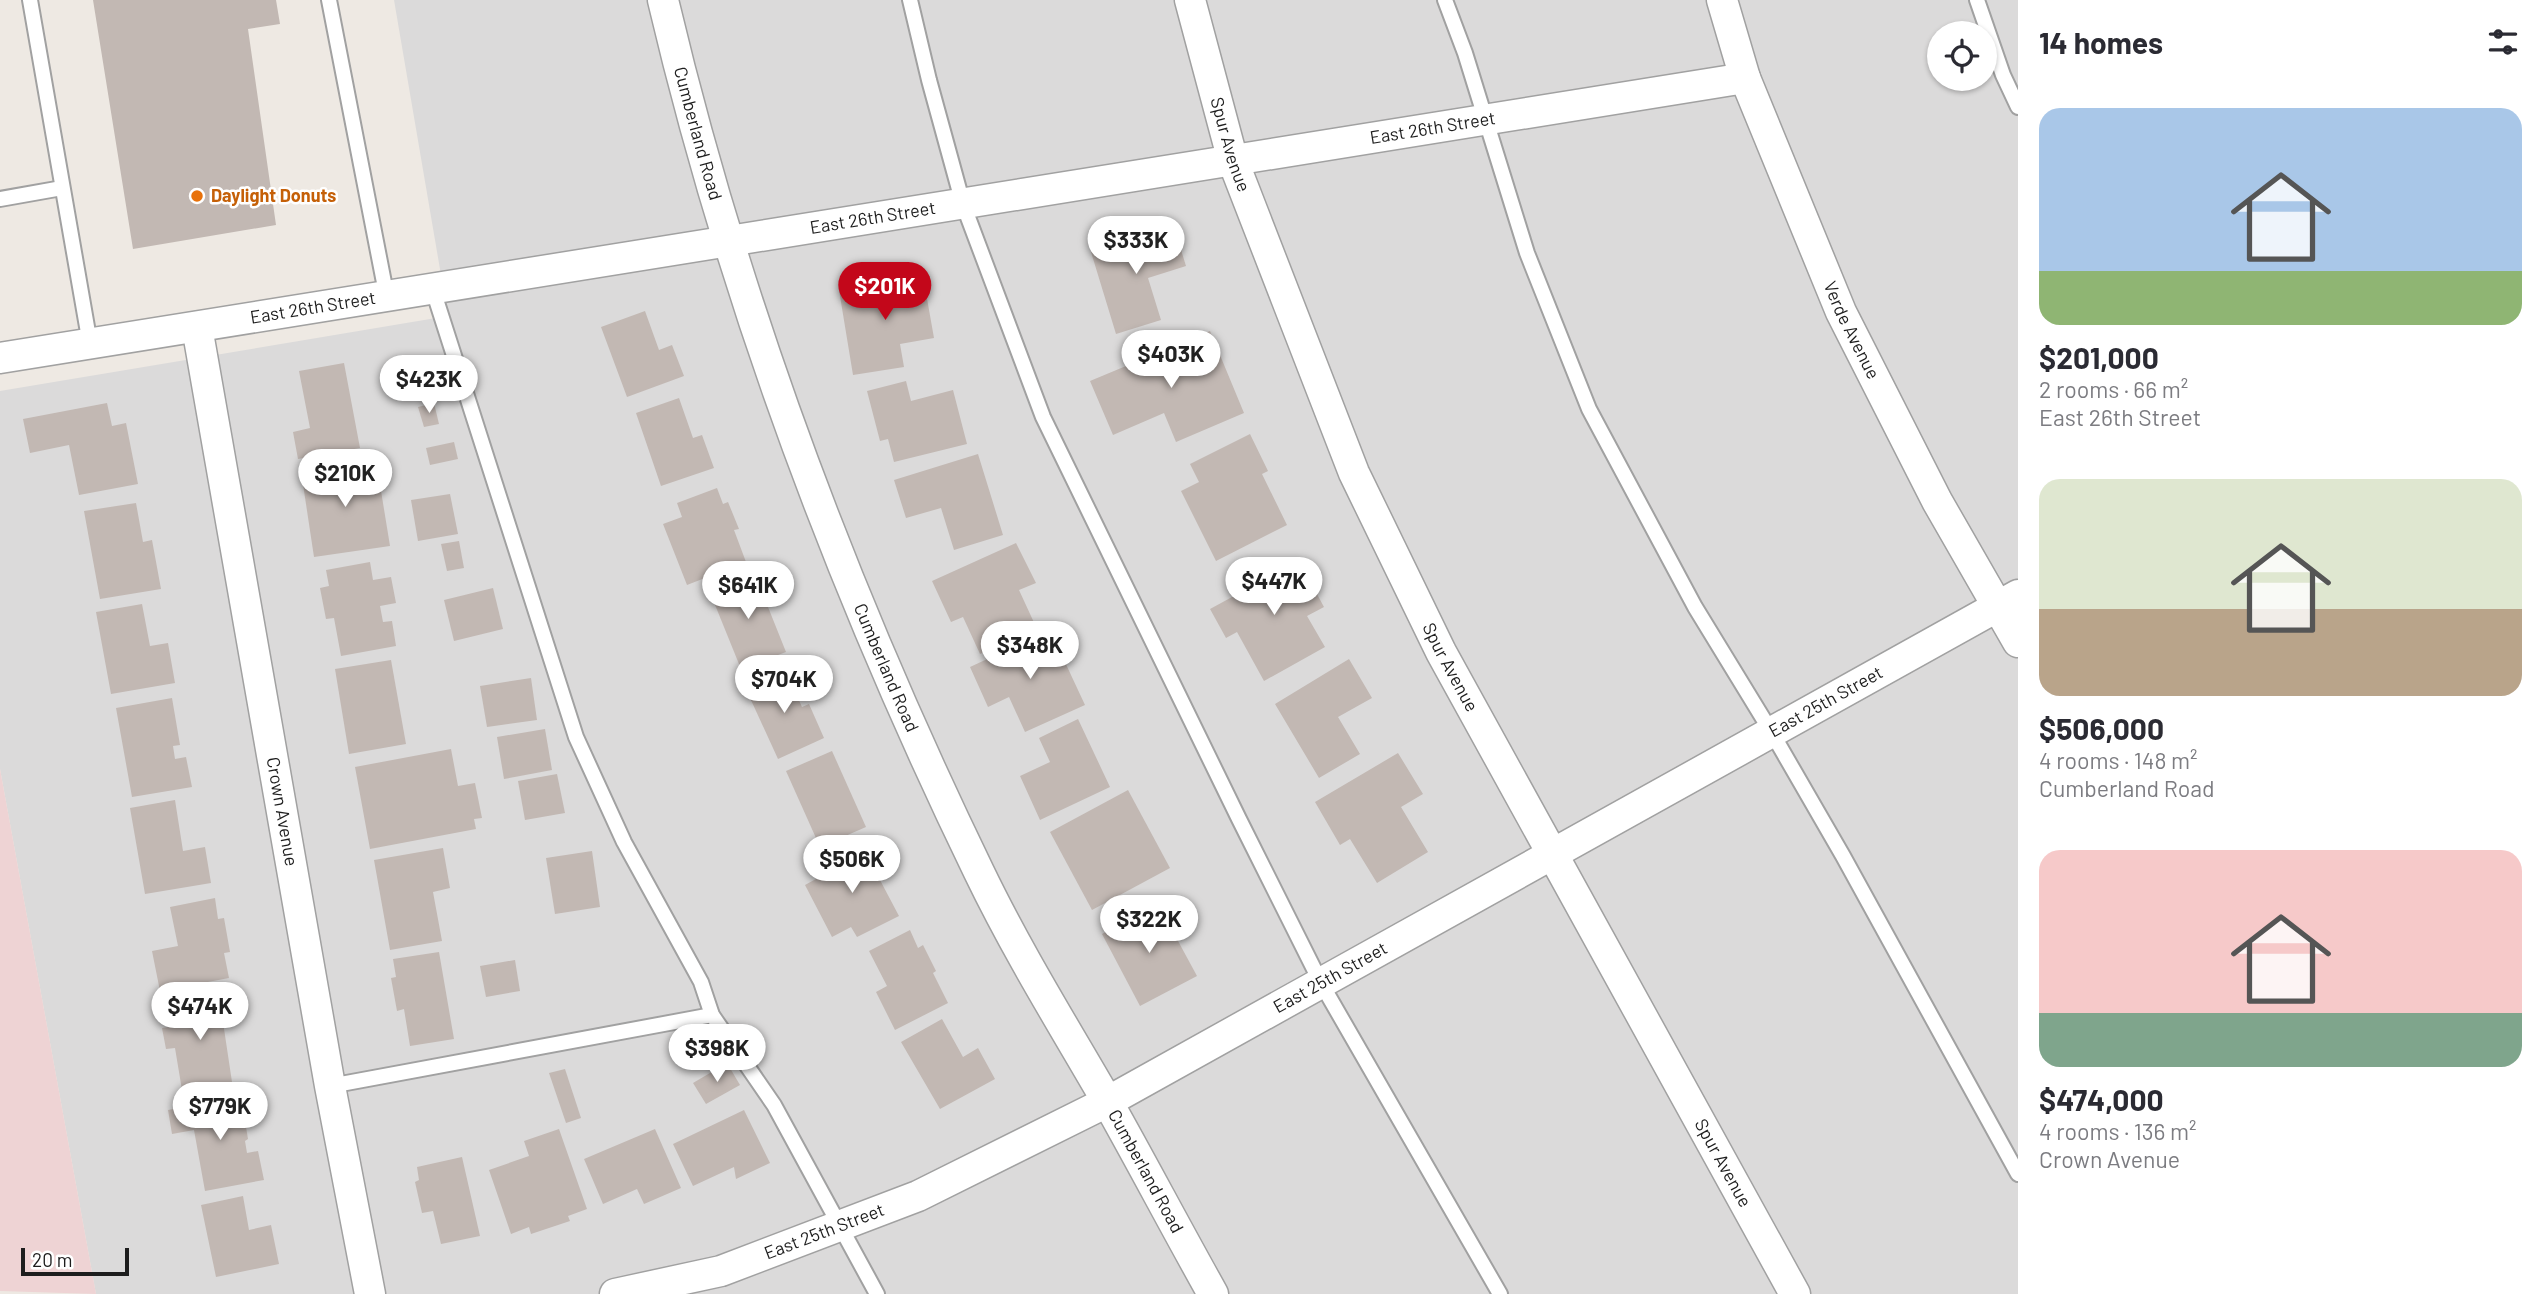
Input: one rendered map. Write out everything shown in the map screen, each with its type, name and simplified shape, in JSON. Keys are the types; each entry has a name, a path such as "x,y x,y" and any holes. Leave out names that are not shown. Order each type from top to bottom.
{"street":[{"name":"Cumberland Road","path":"663,0 687,102 728,242 786,414 872,635 919,743 993,899 1042,992 1107,1102 1213,1294"},
{"name":"Spur Avenue","path":"1190,0 1233,161 1354,473 1441,652 1795,1294"},
{"name":"Verde Avenue","path":"1722,0 1745,79 1841,312 1937,501 2008,601 2018,642"},
{"name":"East 26th Street","path":"0,358 1745,79"},
{"name":"Crown Avenue","path":"197,327 330,1086 370,1294"},
{"name":"East 25th Street","path":"615,1294 721,1271 841,1227 918,1196 1107,1102 2008,601"}],"lane":[{"path":"30,0 90,344"},
{"path":"329,0 387,298"},
{"path":"910,0 963,204 1043,417 1321,983 1500,1294"},
{"path":"1445,0 1527,253 1589,409 1695,607 1843,856 2018,1174"},
{"path":"1977,0 2003,75 2018,107"},
{"path":"0,199 62,188"},
{"path":"433,290 576,737 624,842 701,982 712,1015 759,1080 877,1294"},
{"path":"330,1086 712,1015"}],"shaded area":[{"path":"394,0 2018,0 2018,1294 96,1294 0,769 0,391 448,316"},
{"path":"0,769 96,1294 0,1291"}],"building":[{"path":"93,0 276,0 280,24 248,29 276,225 133,249"},
{"path":"1174,227 1186,266 1148,278 1161,320 1116,334 1091,252"},
{"path":"923,276 934,338 900,344 904,367 853,375 839,290"},
{"path":"645,311 659,350 672,345 684,376 627,397 601,327"},
{"path":"1210,331 1244,413 1176,442 1164,413 1113,435 1090,381"},
{"path":"344,363 360,448 298,459 293,432 310,428 299,371"},
{"path":"906,381 911,401 953,390 967,444 894,462 888,439 880,441 867,391"},
{"path":"679,398 693,438 702,435 714,468 661,486 636,413"},
{"path":"107,403 112,426 126,423 138,484 79,495 69,445 30,453 23,419"},
{"path":"434,403 439,424 424,427 418,407"},
{"path":"1250,434 1268,471 1262,474 1287,525 1216,561 1181,491 1199,482 1190,464"},
{"path":"454,442 458,459 430,465 426,448"},
{"path":"978,454 1003,535 954,550 941,508 906,518 894,480"},
{"path":"376,460 390,546 314,557 301,471"},
{"path":"717,488 723,504 728,502 739,529 734,530 746,562 687,585 663,524 682,517 677,503"},
{"path":"450,494 458,534 418,541 411,500"},
{"path":"136,503 143,542 152,540 161,589 100,599 84,511"},
{"path":"459,541 464,568 447,571 441,544"},
{"path":"1016,543 1036,583 1019,590 1037,629 980,654 963,617 951,622 932,581"},
{"path":"1273,557 1281,570 1299,561 1324,607 1307,616 1325,647 1264,681 1237,632 1226,638 1210,609 1256,584 1248,570"},
{"path":"370,562 373,580 391,577 396,603 380,606 383,622 392,621 396,646 341,656 334,618 326,619 320,588 329,586 326,570"},
{"path":"754,572 786,652 741,669 709,590"},
{"path":"493,588 503,629 454,641 444,600"},
{"path":"142,604 150,646 168,643 175,683 111,694 96,612"},
{"path":"1050,630 1085,705 1025,732 1009,697 988,707 970,667"},
{"path":"1349,659 1372,698 1338,717 1360,754 1319,778 1275,704"},
{"path":"391,660 406,744 349,754 335,669"},
{"path":"785,669 802,707 809,704 824,738 778,759 745,687"},
{"path":"531,678 537,720 487,727 480,686"},
{"path":"172,698 180,745 173,746 175,759 186,757 192,787 132,797 116,708"},
{"path":"1078,719 1110,787 1040,820 1020,776 1050,762 1039,738"},
{"path":"545,729 552,770 504,779 497,737"},
{"path":"451,749 458,786 475,783 482,818 474,819 476,829 370,849 355,767"},
{"path":"832,751 866,827 820,847 786,771"},
{"path":"1398,753 1423,794 1401,807 1428,852 1377,883 1350,839 1340,845 1315,802"},
{"path":"557,774 565,813 525,820 518,781"},
{"path":"1128,790 1170,868 1092,910 1050,832"},
{"path":"175,800 183,851 205,847 211,883 145,894 130,808"},
{"path":"862,846 899,916 857,937 851,927 832,937 805,885 825,874 821,867"},
{"path":"443,848 450,888 433,892 442,941 390,950 374,860"},
{"path":"592,851 600,907 555,914 546,858"},
{"path":"215,898 218,919 224,918 230,952 224,953 229,978 160,991 152,951 178,946 170,907"},
{"path":"1158,904 1197,976 1140,1006 1102,934"},
{"path":"910,930 918,948 923,945 948,1003 895,1030 876,992 887,986 869,951"},
{"path":"439,952 454,1039 410,1046 404,1009 397,1011 391,978 396,977 393,959"},
{"path":"515,960 520,991 486,997 480,966"},
{"path":"232,997 235,1020 223,1022 232,1082 182,1090 175,1048 166,1049 162,1028 169,1027 167,1007"},
{"path":"942,1019 963,1057 978,1048 995,1079 940,1109 901,1042"},
{"path":"727,1063 740,1085 706,1104 693,1083"},
{"path":"565,1069 581,1118 566,1123 549,1073"},
{"path":"241,1097 248,1139 245,1141 247,1153 258,1151 264,1180 205,1191 194,1130 172,1134 168,1110"},
{"path":"744,1110 770,1163 736,1179 734,1167 693,1186 673,1144"},
{"path":"559,1129 587,1209 568,1216 570,1221 531,1234 529,1227 511,1234 489,1170 529,1156 524,1141"},
{"path":"655,1129 681,1188 644,1204 637,1189 603,1204 584,1159"},
{"path":"462,1157 480,1236 441,1244 433,1211 422,1213 415,1182 419,1180 417,1167"},
{"path":"243,1196 249,1230 271,1225 279,1264 216,1277 201,1205"}],"place":[{"name":"Daylight Donuts","path":"197,196"}]}
